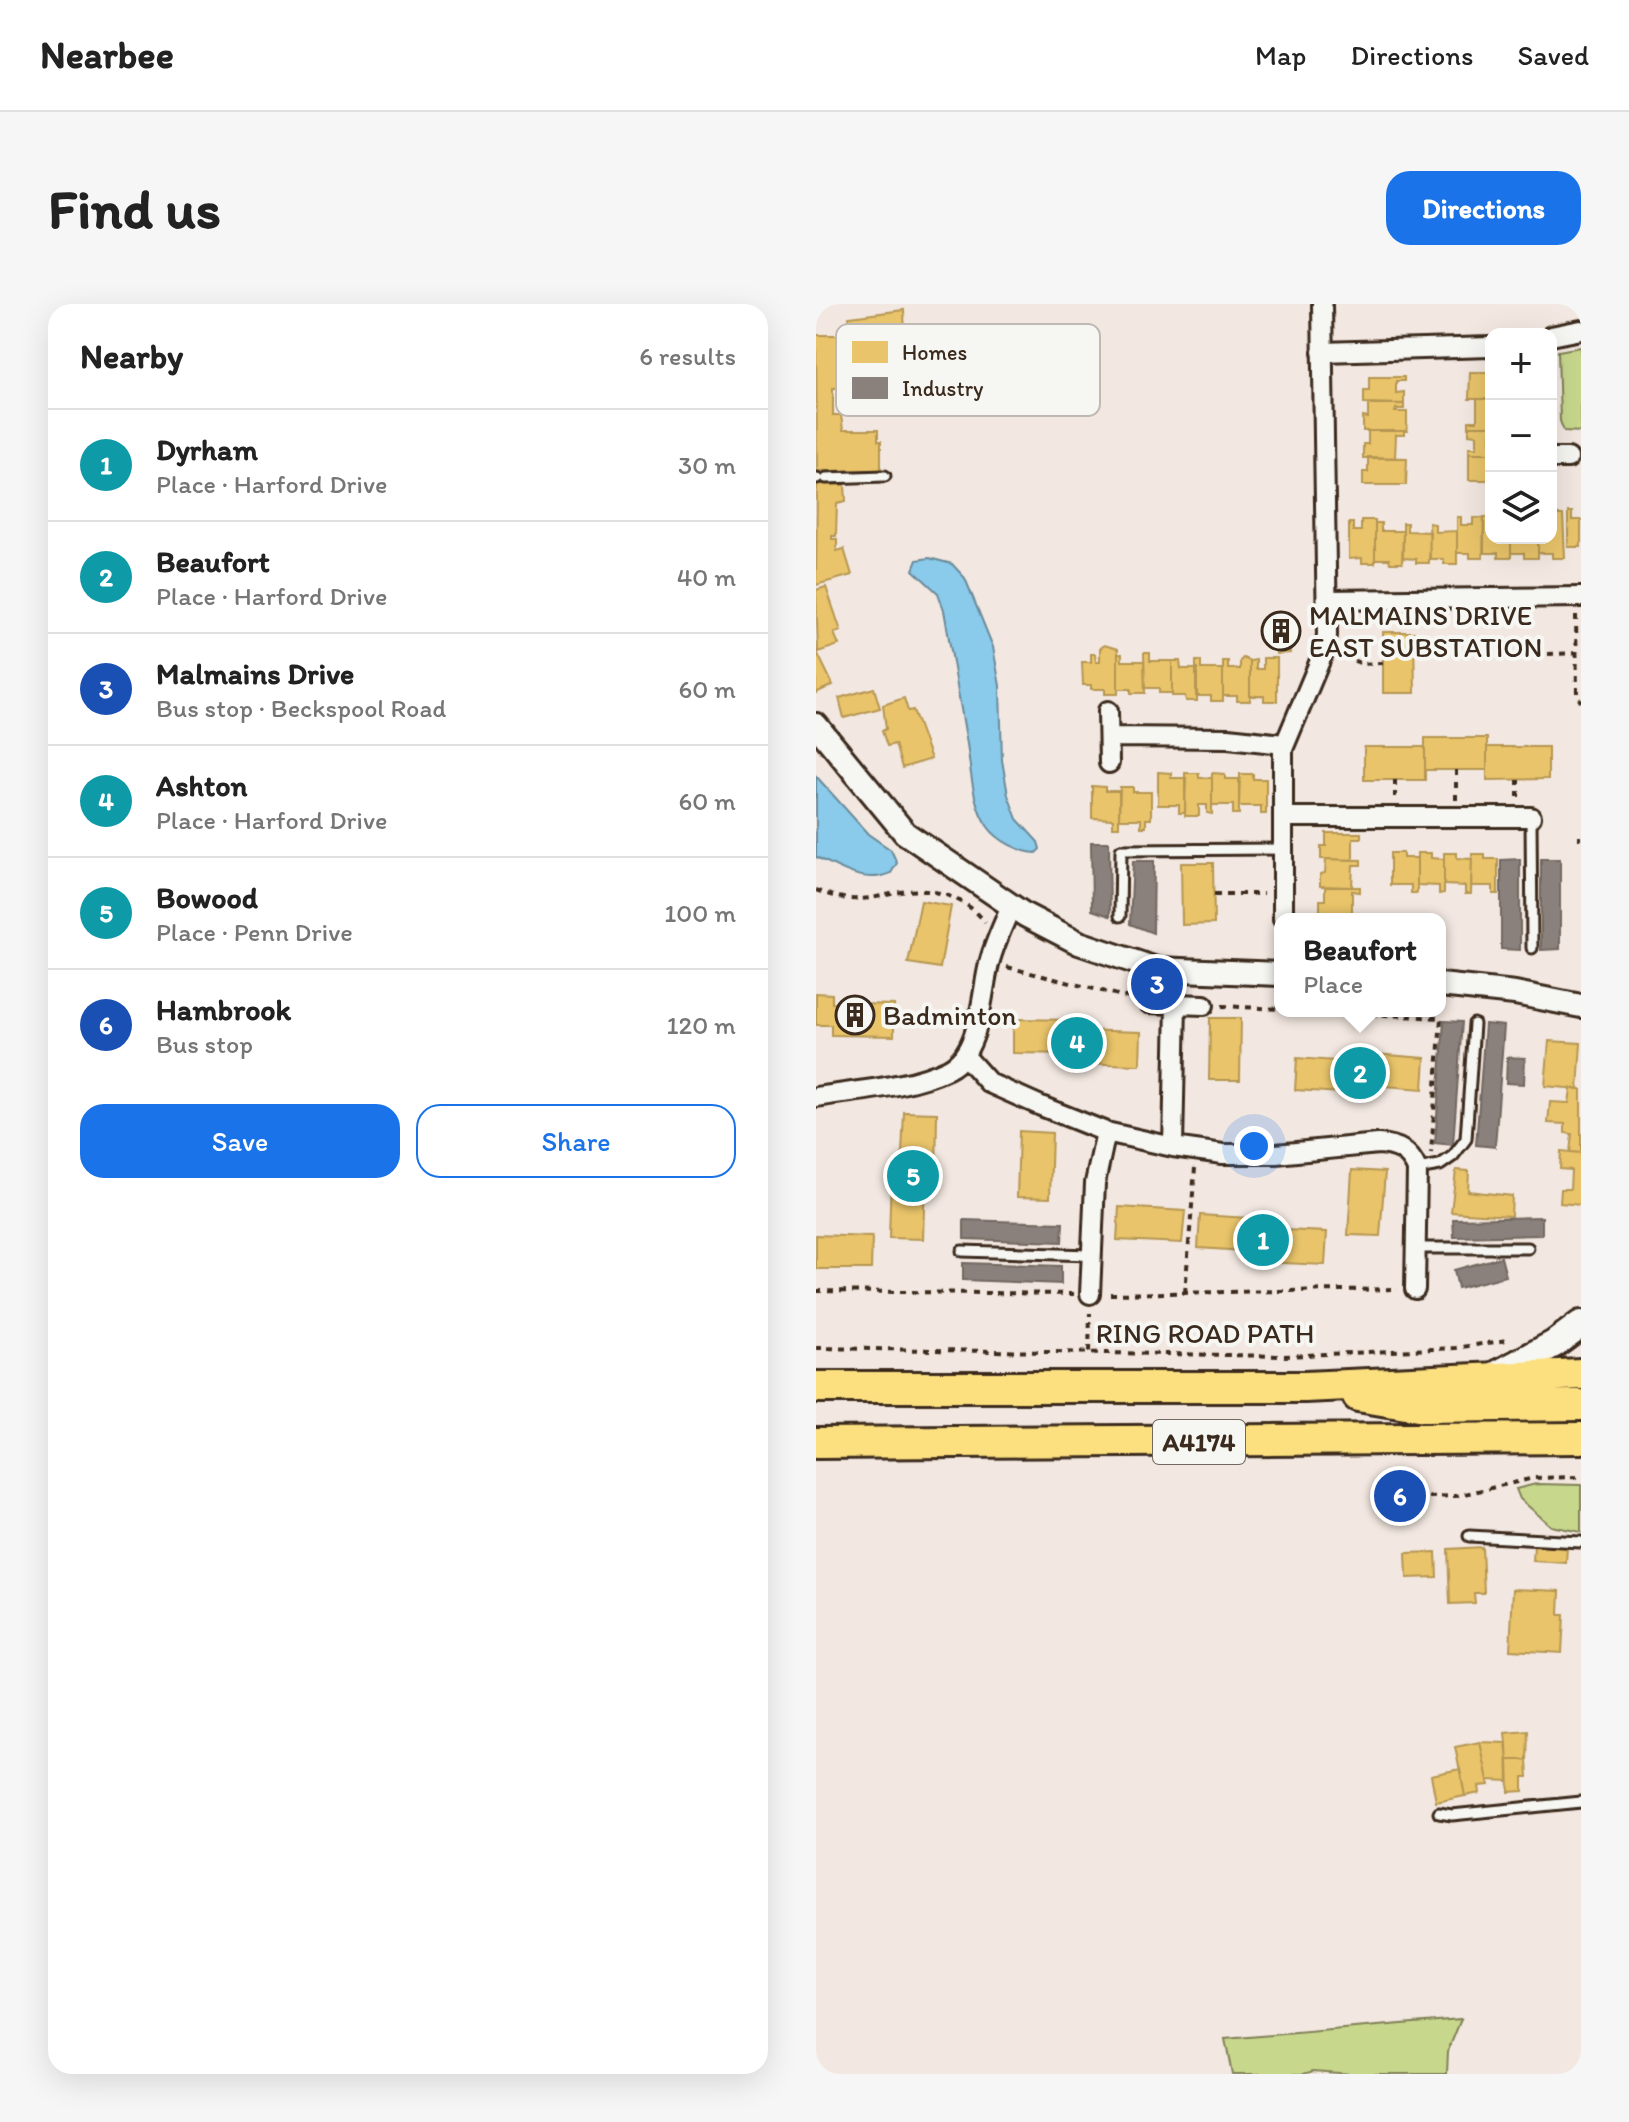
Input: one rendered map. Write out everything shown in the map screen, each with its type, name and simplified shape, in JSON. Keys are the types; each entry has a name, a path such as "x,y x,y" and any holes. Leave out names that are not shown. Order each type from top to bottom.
{"highway":[{"name":"A4174","path":"816,1387 1305,1387 1581,1374"},
{"name":"A4174","path":"1305,1387 1424,1407 1581,1405"},
{"name":"A4174","path":"816,1443 1581,1438"}],"main road":[{"path":"1492,1377 1554,1344 1581,1324"}],"street":[{"path":"1283,913 1284,744 1324,649 1327,600 1322,304"},
{"path":"1557,335 1581,330"},
{"path":"1322,352 1485,347"},
{"path":"1327,600 1579,596"},
{"path":"1108,711 1109,763"},
{"path":"816,725 905,833 1011,907 1079,943 1156,969 1274,974"},
{"path":"1109,737 1228,738 1284,744"},
{"path":"1283,817 1531,817"},
{"path":"816,1097 908,1082 950,1069 964,1055 976,1030 989,963 1011,907"},
{"path":"1446,986 1515,993 1581,1006"},
{"path":"1149,1003 1204,1005"},
{"path":"1173,1147 1176,1004"},
{"path":"964,1055 989,1083 1106,1132 1173,1147 1223,1154 1276,1154 1395,1145 1424,1168 1415,1289"},
{"path":"1090,1294 1095,1183 1106,1132"}],"lane":[{"path":"820,478 885,476"},
{"path":"1531,817 1532,948"},
{"path":"1120,916 1121,850 1283,849"},
{"path":"1424,1168 1440,1165 1453,1156 1466,1139 1474,1024"},
{"path":"1416,1248 1528,1248"},
{"path":"962,1251 1091,1255"},
{"path":"1469,1536 1581,1542"},
{"path":"1439,1813 1452,1815 1581,1802"}],"path":[{"path":"1579,596 1577,695 1581,702"},
{"path":"1324,649 1362,664 1383,663"},
{"path":"1548,654 1579,653"},
{"path":"1456,770 1456,817"},
{"path":"816,890 836,898 860,899 910,891 936,892 964,902 978,913 998,938"},
{"path":"1214,894 1283,893"},
{"path":"989,963 1149,1003"},
{"path":"1204,1005 1274,1009"},
{"path":"1422,1017 1441,1018 1424,1168"},
{"path":"1185,1293 1196,1150"},
{"path":"816,1291 1090,1294 1415,1289"},
{"path":"1089,1352 1090,1294"},
{"name":"RING ROAD PATH","path":"816,1348 1284,1356 1456,1348 1507,1340"},
{"path":"1405,1498 1456,1496 1534,1478 1581,1477"}],"green space":[{"path":"1581,347 1581,432 1564,431 1560,421 1558,351"},
{"path":"1536,1484 1581,1485 1581,1532 1551,1526 1520,1499 1516,1489"},
{"path":"1461,2019 1448,2051 1447,2074 1313,2071 1304,2074 1232,2074 1225,2039"}],"water":[{"path":"929,558 952,564 965,578 993,647 1000,686 1002,760 1008,795 1017,819 1038,842 1040,849 1036,853 1016,848 997,837 979,808 944,610 938,593 913,570 917,560"},
{"path":"816,776 868,834 891,850 897,863 891,873 862,876 816,857"}],"building: Homes":[{"path":"904,310 905,324 850,324 849,317"},
{"path":"816,335 836,335 833,415 841,416 843,430 878,430 881,470 817,471"},
{"path":"1470,372 1485,372 1485,399 1469,399"},
{"path":"1369,377 1404,377 1404,381 1396,381 1396,393 1404,392 1404,404 1364,403 1364,390 1369,390"},
{"path":"1477,399 1485,399 1485,426 1469,426 1469,421 1477,421"},
{"path":"1368,404 1404,404 1404,409 1396,409 1395,412 1407,412 1407,431 1363,431 1363,417 1368,418"},
{"path":"1469,426 1485,426 1485,453 1469,453 1469,447 1477,447 1477,435 1469,434"},
{"path":"1368,431 1404,431 1404,435 1396,435 1395,458 1363,458 1363,444 1368,444"},
{"path":"1469,453 1485,453 1485,480 1469,480"},
{"path":"1368,457 1407,458 1406,485 1363,485 1363,472 1368,472"},
{"path":"817,484 845,485 846,501 837,503 836,536 832,539 837,539 837,551 844,549 852,575 816,585"},
{"path":"1568,512 1572,512 1572,520 1581,520 1581,547 1568,547"},
{"path":"1557,515 1563,515 1565,558 1552,558 1552,553 1538,553 1538,544 1557,544"},
{"path":"1457,517 1461,517 1461,525 1473,525 1473,518 1484,517 1483,558 1470,558 1470,553 1457,553"},
{"path":"1485,517 1485,544 1511,544 1511,558 1498,558 1498,553 1484,553"},
{"path":"1361,520 1375,520 1375,563 1362,563 1362,558 1349,559 1349,523 1353,523 1353,531 1361,531"},
{"path":"1375,523 1381,523 1381,531 1403,531 1402,563 1375,559"},
{"path":"1403,523 1407,523 1407,531 1430,532 1429,563 1416,563 1416,559 1403,558"},
{"path":"1429,523 1435,524 1435,532 1457,531 1457,564 1444,564 1444,559 1430,559"},
{"path":"1511,544 1538,544 1538,558 1524,558 1524,553 1511,553"},
{"path":"826,587 841,631 834,633 839,645 818,652 816,590"},
{"path":"1383,632 1414,632 1415,693 1383,693"},
{"path":"1276,638 1290,638 1290,653 1276,654"},
{"path":"1104,645 1118,649 1118,694 1105,694 1105,689 1091,689 1091,685 1083,685 1082,662 1091,662 1091,654 1095,654 1096,662 1100,662 1100,649"},
{"path":"816,650 833,685 816,693"},
{"path":"1144,653 1150,653 1150,661 1172,661 1172,693 1159,693 1159,688 1145,688"},
{"path":"1118,654 1122,654 1122,661 1144,661 1145,693 1118,689"},
{"path":"1243,658 1250,661 1250,701 1237,701 1237,696 1223,696 1223,661 1228,661 1228,669 1240,669"},
{"path":"1263,658 1277,658 1277,701 1264,701 1264,696 1250,696 1250,661 1256,660 1256,669 1263,669"},
{"path":"1172,661 1180,661 1181,669 1197,669 1197,701 1186,701 1185,696 1172,696"},
{"path":"1196,661 1201,661 1201,669 1223,669 1223,701 1211,701 1211,696 1196,696"},
{"path":"874,688 880,708 844,718 839,698"},
{"path":"904,698 908,711 913,710 931,759 902,768 895,744 887,746 882,731 886,729 883,705"},
{"path":"1425,738 1487,738 1487,770 1425,770"},
{"path":"1364,747 1425,747 1425,780 1364,780"},
{"path":"1487,747 1548,747 1548,779 1487,780"},
{"path":"1158,772 1171,773 1171,778 1186,778 1185,813 1179,813 1179,805 1158,805"},
{"path":"1185,773 1199,773 1199,778 1212,778 1212,814 1207,813 1207,805 1199,805 1199,816 1185,816"},
{"path":"1212,773 1225,774 1225,779 1239,779 1239,814 1233,814 1233,805 1212,805"},
{"path":"1240,774 1253,774 1253,779 1266,779 1266,814 1261,814 1261,806 1239,806"},
{"path":"1092,786 1105,787 1105,791 1119,791 1119,827 1113,827 1113,819 1092,818"},
{"path":"1120,787 1133,787 1133,792 1151,792 1151,819 1146,819 1146,827 1141,827 1141,819 1119,819"},
{"path":"1326,833 1361,833 1361,838 1353,838 1353,860 1321,859 1321,846 1326,846"},
{"path":"1390,853 1403,853 1403,858 1417,858 1417,893 1411,893 1411,885 1390,885"},
{"path":"1417,853 1431,853 1431,858 1444,859 1444,893 1439,894 1439,886 1417,885"},
{"path":"1444,853 1457,853 1457,858 1472,859 1471,894 1465,894 1465,886 1444,885"},
{"path":"1472,854 1485,854 1485,859 1498,859 1498,894 1493,894 1493,886 1471,886"},
{"path":"1326,859 1361,860 1361,865 1353,865 1352,887 1320,886 1320,874 1325,873"},
{"path":"1181,863 1213,863 1214,924 1182,925"},
{"path":"1325,887 1360,887 1360,892 1352,891 1352,913 1320,913 1320,900 1325,900"},
{"name":"Badminton","path":"921,901 951,906 940,968 908,963"},
{"name":"Badminton","path":"816,993 832,994 832,1003 894,1005 894,1036 831,1035 831,1025 816,1025"},
{"path":"1210,1018 1241,1018 1240,1080 1209,1080"},
{"path":"1013,1019 1078,1020 1078,1030 1141,1032 1140,1065 1074,1063 1075,1054 1013,1053"},
{"path":"1549,1041 1581,1043 1578,1089 1545,1086"},
{"path":"1362,1053 1425,1058 1423,1089 1359,1084 1358,1094 1295,1090 1297,1058 1361,1063"},
{"path":"1571,1089 1581,1089 1581,1153 1570,1152 1572,1134 1565,1133 1565,1124 1548,1123 1550,1102 1569,1103"},
{"path":"904,1112 937,1113 936,1178 925,1178 923,1239 889,1238 891,1173 901,1174"},
{"path":"1019,1131 1052,1133 1050,1198 1017,1197"},
{"path":"1561,1151 1581,1153 1581,1205 1560,1203 1561,1189 1570,1189 1571,1170 1560,1169"},
{"path":"1352,1170 1385,1172 1380,1236 1348,1235"},
{"path":"1456,1170 1469,1171 1468,1191 1512,1196 1511,1216 1451,1212"},
{"path":"1119,1207 1185,1211 1182,1243 1117,1240"},
{"path":"1200,1215 1265,1219 1264,1229 1327,1232 1325,1265 1260,1262 1261,1252 1198,1248"},
{"path":"816,1235 872,1237 871,1269 816,1269"},
{"path":"1534,1545 1567,1547 1566,1563 1533,1561"},
{"path":"1482,1547 1484,1593 1474,1593 1475,1603 1450,1604 1448,1549"},
{"path":"1436,1552 1437,1577 1407,1578 1406,1553"},
{"path":"1513,1589 1560,1591 1559,1615 1564,1615 1562,1653 1510,1650"},
{"path":"1528,1731 1527,1760 1508,1760 1505,1733"},
{"path":"1480,1742 1489,1785 1479,1786 1480,1793 1465,1796 1455,1747"},
{"path":"1480,1742 1507,1743 1508,1781 1488,1780"},
{"path":"1508,1760 1527,1760 1528,1777 1523,1777 1523,1791 1509,1792"},
{"path":"1460,1769 1465,1796 1436,1802 1431,1775"}],"building: Industry":[{"path":"1091,842 1109,842 1110,916 1092,910"},
{"path":"1520,859 1520,950 1501,949 1501,860"},
{"path":"1541,859 1560,859 1560,949 1541,950"},
{"path":"1133,861 1154,861 1153,933 1130,924"},
{"path":"1444,1021 1462,1022 1453,1145 1435,1143"},
{"path":"1485,1024 1504,1026 1495,1147 1476,1145"},
{"path":"1507,1057 1525,1058 1524,1084 1506,1083"},
{"path":"1542,1217 1542,1235 1454,1237 1453,1219"},
{"path":"964,1220 1063,1223 1062,1242 964,1239"},
{"path":"1501,1257 1506,1276 1458,1288 1454,1270"},
{"path":"963,1263 1061,1266 1061,1284 963,1280"}],"place":[{"name":"MALMAINS DRIVE EAST SUBSTATION","path":"1281,631"},
{"name":"Malmains Drive","path":"1157,984"},
{"name":"Badminton","path":"855,1015"},
{"name":"Ashton","path":"1077,1043"},
{"name":"Beaufort","path":"1360,1073"},
{"name":"Bowood","path":"913,1176"},
{"name":"Dyrham","path":"1263,1240"},
{"name":"Hambrook","path":"1400,1496"}]}
